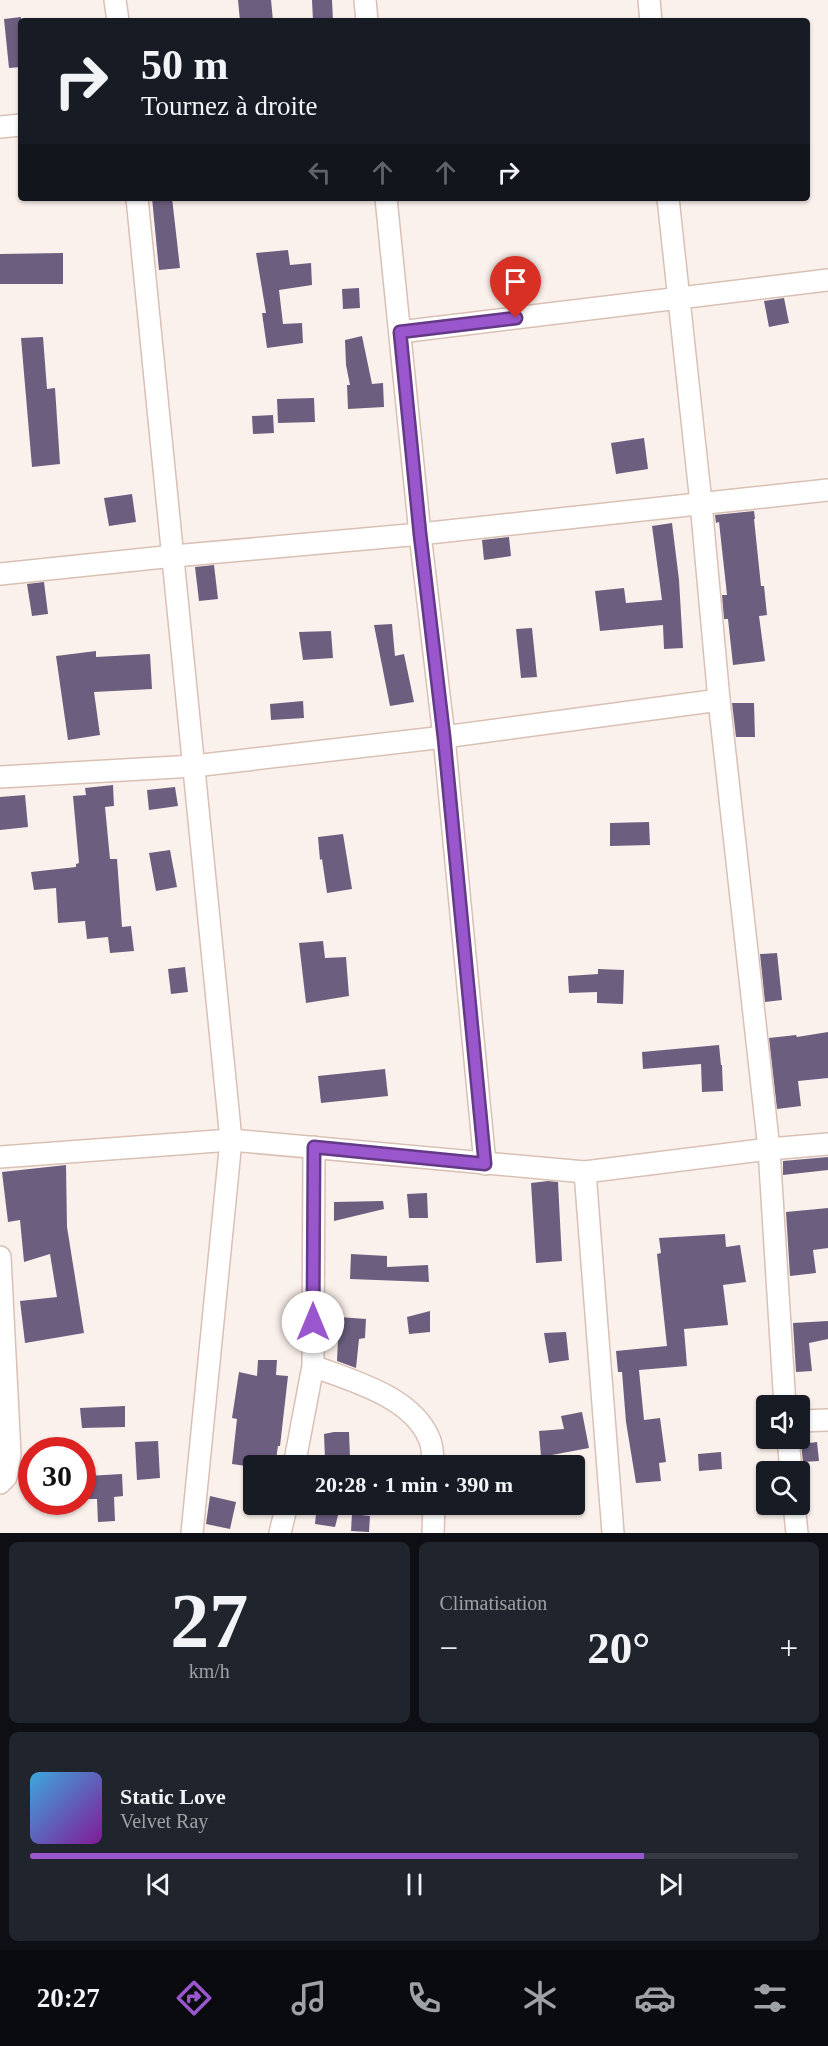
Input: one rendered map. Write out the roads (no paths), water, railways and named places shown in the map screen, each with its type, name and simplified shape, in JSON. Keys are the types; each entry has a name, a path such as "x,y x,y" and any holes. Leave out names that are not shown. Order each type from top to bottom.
{"street":[{"path":"115,0 118,18"},
{"path":"364,0 367,18"},
{"path":"649,0 651,18"},
{"path":"0,127 18,125"},
{"path":"137,201 231,1140 192,1533"},
{"path":"386,201 420,534 444,737 485,1164"},
{"path":"668,201 701,503 719,699 769,1149 784,1395"},
{"path":"400,332 828,280"},
{"path":"0,574 420,534 828,490"},
{"path":"0,777 194,766 444,737 719,699"},
{"path":"0,1157 231,1140 585,1172 828,1144"},
{"path":"296,1455 313,1366 314,1147"},
{"path":"585,1172 613,1533"},
{"path":"0,1257 9,1454 6,1477 0,1483"},
{"path":"313,1366 385,1394 413,1414 430,1438 432,1455"},
{"path":"810,1420 828,1420"},
{"path":"280,1533 284,1515"},
{"path":"433,1533 434,1515"},
{"path":"795,1515 797,1533"}]}
